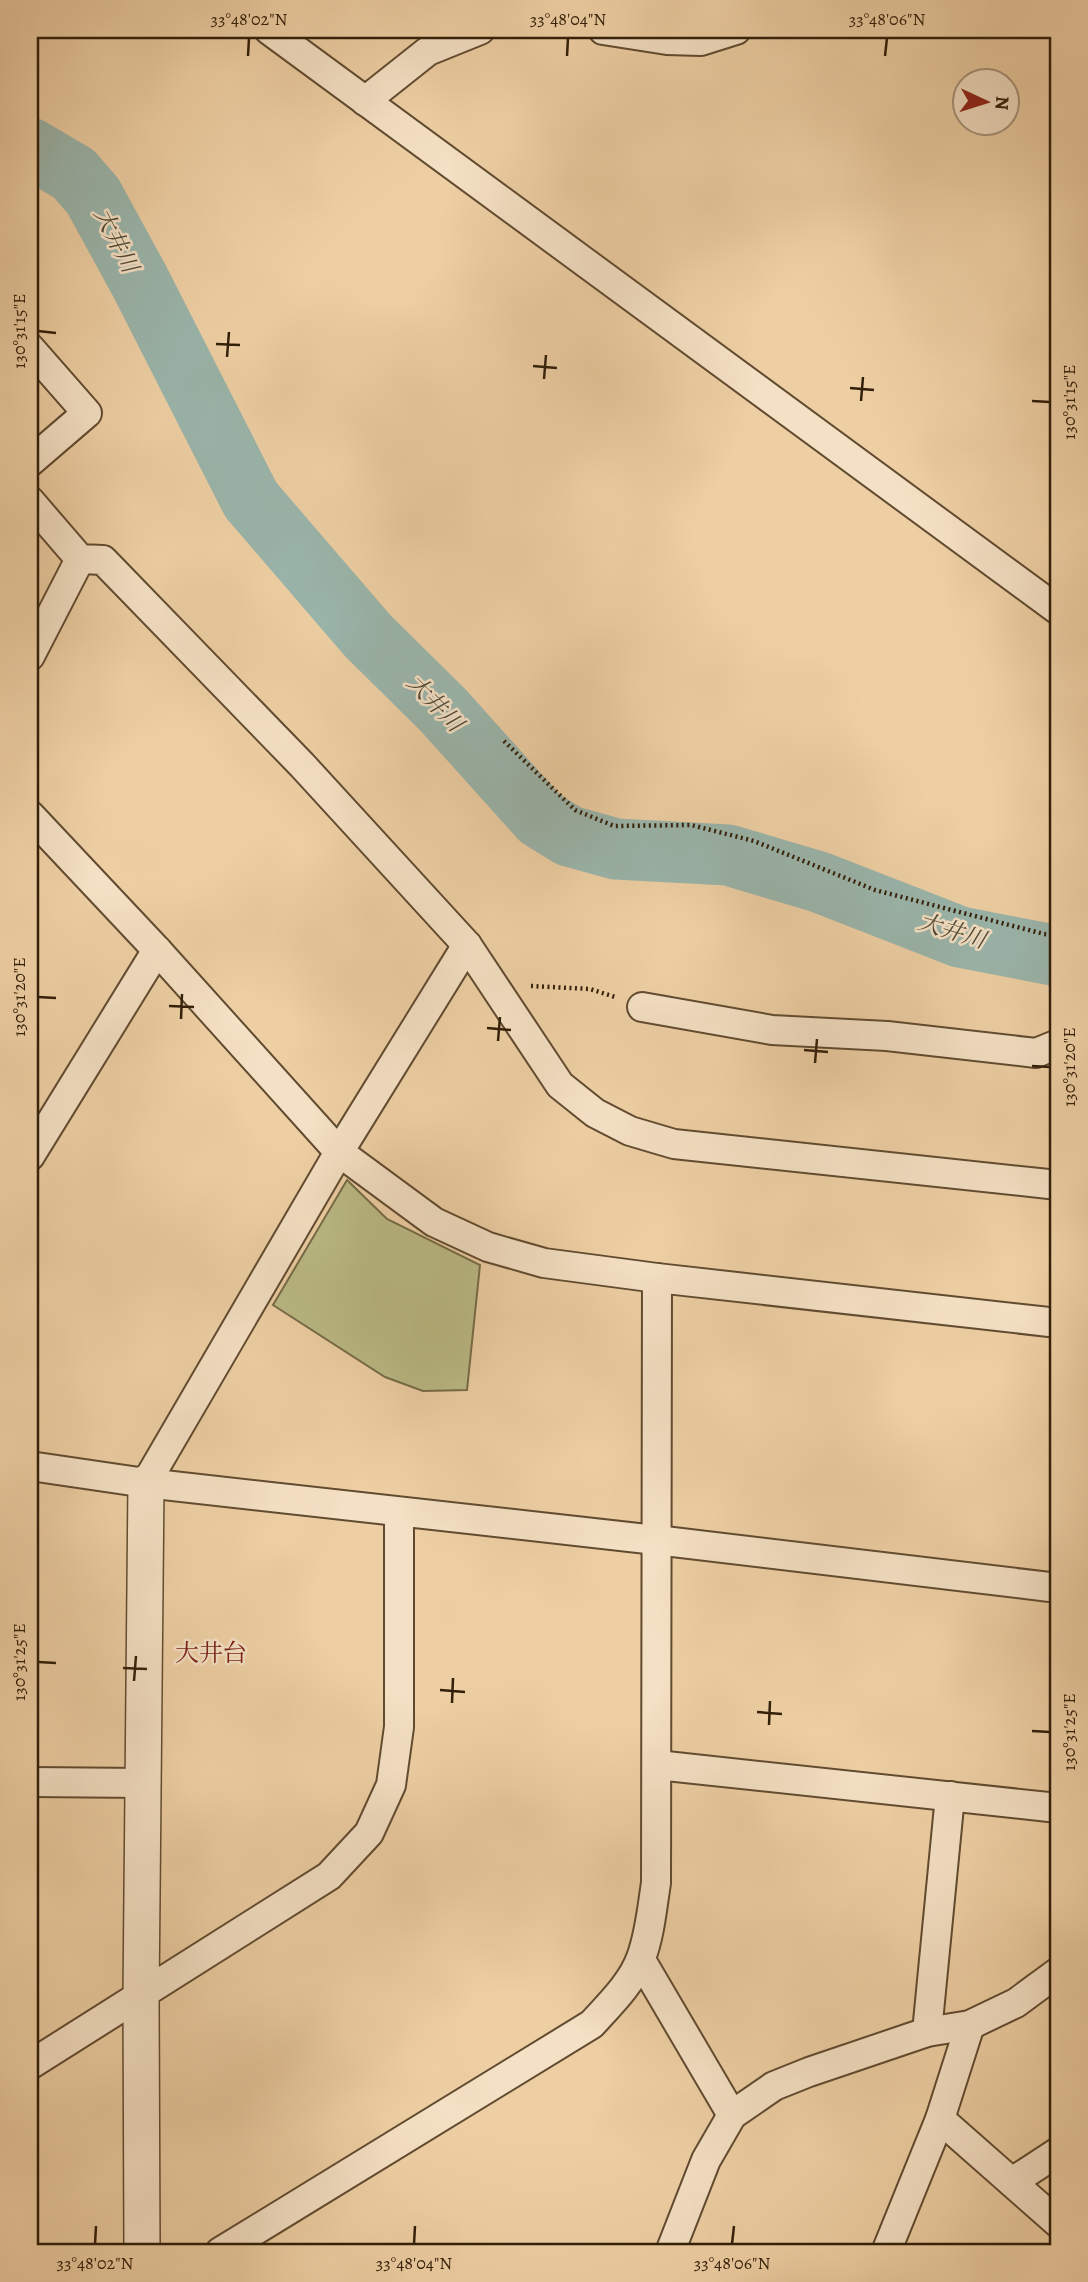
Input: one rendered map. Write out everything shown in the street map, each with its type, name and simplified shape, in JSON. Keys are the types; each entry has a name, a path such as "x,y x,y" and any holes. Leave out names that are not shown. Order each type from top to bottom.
{"street":[{"path":"269,30 1058,610"},
{"path":"365,101 428,51 480,30"},
{"path":"603,30 667,40 701,41 736,30"},
{"path":"30,348 87,413 30,462"},
{"path":"30,500 80,559 103,560 302,765 467,944 560,1085 595,1113 630,1131 674,1144 1058,1185"},
{"path":"30,656 80,559"},
{"path":"30,816 156,950 339,1153 434,1222 488,1247 544,1263 1058,1323"},
{"path":"142,2252 141,1996 146,1483 339,1153 467,944"},
{"path":"30,1156 156,950"},
{"path":"642,1007 772,1030 887,1036 1036,1053 1058,1044"},
{"path":"220,2252 592,2024 619,1993 641,1959 651,1920 656,1882 657,1278"},
{"path":"30,1466 146,1483 1058,1588"},
{"path":"30,2065 329,1877 369,1833 391,1786 399,1727 399,1512"},
{"path":"657,1765 1058,1808"},
{"path":"30,1782 144,1783"},
{"path":"927,2032 950,1796"},
{"path":"641,1959 732,2115"},
{"path":"670,2252 706,2160 732,2115 774,2086 927,2032 970,2025 1016,2003 1058,1972"},
{"path":"886,2252 940,2119 970,2025"},
{"path":"940,2119 1058,2223"},
{"path":"1012,2182 1058,2152"}],"path":[{"path":"504,741 575,810 614,825 691,825 754,841 875,890 1044,934 1058,935"},
{"path":"499,993 519,985 590,989 642,1007"}],"green space":[{"path":"347,1180 387,1219 480,1265 467,1390 423,1391 385,1377 273,1305"}],"waterway":[{"name":"大井川","path":"30,148 74,174 93,196 251,500 368,636 443,710 540,818 569,836 616,849 728,855 819,882 960,937 1058,956"}],"district":[{"name":"大井台","path":"211,1653"}]}
